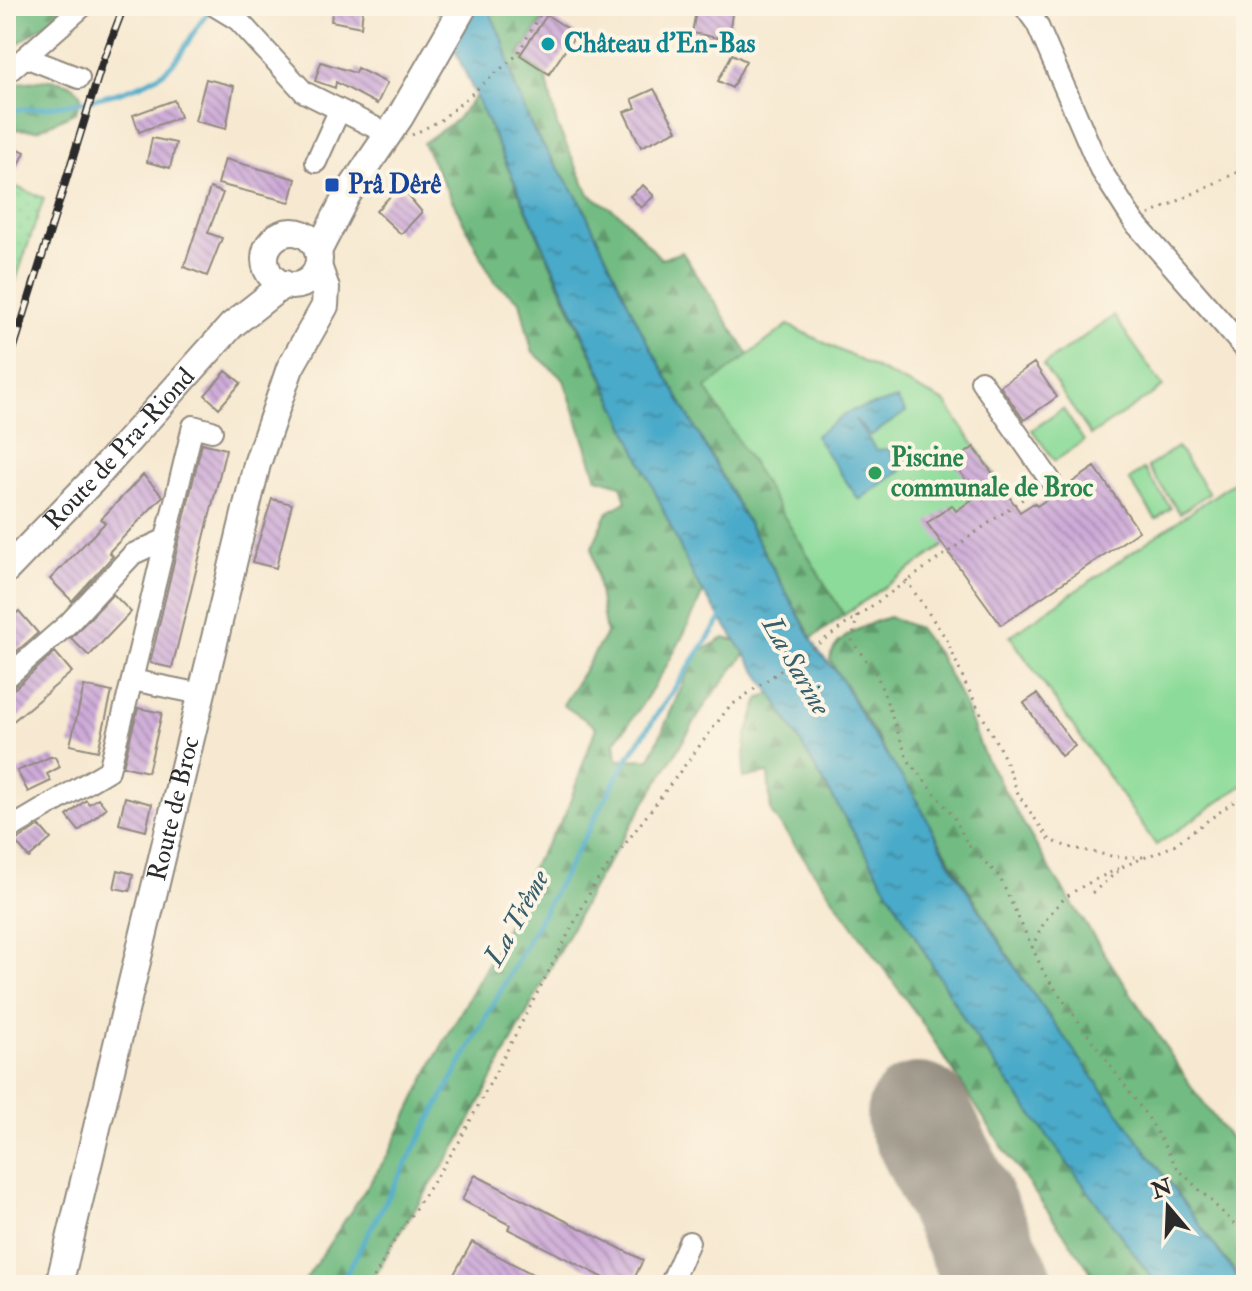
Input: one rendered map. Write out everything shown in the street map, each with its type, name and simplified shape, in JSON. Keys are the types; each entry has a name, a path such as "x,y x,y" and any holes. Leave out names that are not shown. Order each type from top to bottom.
{"main road":[{"name":"Route de Pra-Riond","path":"232,325 289,285 309,279 311,250 388,134 464,6"},
{"name":"Route de Pra-Riond","path":"6,570 93,480 232,325 266,264 266,251 273,240 283,233 311,250"},
{"name":"Route de Broc","path":"59,1285 267,429 305,336 325,306 325,283 311,250"},
{"path":"266,264 271,275 289,285"},
{"name":"Route de Broc","path":"289,285 301,291 309,306 305,336"}],"street":[{"path":"6,74 83,6"},
{"path":"215,6 238,20 296,85 339,111 388,134"},
{"path":"1024,6 1037,24 1099,167 1131,226 1246,350"},
{"path":"25,57 79,78"},
{"path":"316,162 339,111"},
{"path":"981,381 1050,480"},
{"path":"6,831 106,773 132,680 193,426 212,431"},
{"path":"6,678 69,623 133,554 166,539"},
{"path":"132,680 201,694"},
{"path":"670,1285 689,1242"}],"path":[{"path":"388,134 416,135 465,100 517,55 545,6"},
{"path":"1131,226 1246,168"},
{"path":"370,1285 394,1241 459,1142 594,885 729,707 842,628 905,579 1050,480"},
{"path":"905,579 947,640 964,681 1003,755 1019,796 1050,840 1116,857 1149,857"},
{"path":"859,613 852,630 852,641 877,675 908,760 954,817 968,845 999,876 1045,975 1149,1119 1178,1169 1246,1235"},
{"path":"1032,948 1043,920 1069,892 1171,847 1246,793"},
{"path":"1092,893 1124,866"},
{"path":"297,1285 301,1277"}],"green space":[{"path":"6,6 71,6 6,52"},
{"path":"487,6 537,6 545,17 519,55 546,76 557,125 589,194 621,215 661,259 682,252 749,355 707,388 844,615 812,638 642,332 580,201 534,132 515,87 504,43"},
{"path":"49,80 75,88 81,96 76,112 38,130 6,129 6,84"},
{"path":"476,96 574,317 703,592 664,670 615,742 617,760 650,759 696,654 724,638 737,641 745,654 707,702 594,885 459,1142 394,1241 370,1285 302,1285 388,1155 434,1060 499,944 532,867 566,813 596,727 563,705 606,634 592,547 608,512 626,502 621,485 597,478 564,380 532,351 520,301 494,282 423,143 456,120"},
{"path":"6,183 44,198 6,309"},
{"path":"1114,316 1163,387 1091,435 1043,365"},
{"name":"Piscine communale de Broc","path":"788,325 945,402 1011,499 844,615 706,388"},
{"path":"1063,409 1084,441 1055,461 1032,430"},
{"path":"1177,447 1209,493 1180,513 1148,467"},
{"path":"1144,469 1171,508 1156,519 1129,480"},
{"path":"1246,474 1246,783 1156,845 1010,636"},
{"path":"889,617 918,628 939,656 964,704 984,755 1049,868 1195,1092 1246,1160 1246,1285 1185,1208 1023,980 830,660 837,644 845,638"},
{"path":"771,693 973,1034 1157,1285 1096,1285 1089,1269 1005,1151 917,1015 771,812 768,773 743,778 746,738 759,699"}],"water":[{"name":"La Sarine","path":"435,6 487,6 504,43 515,87 534,132 580,201 642,332 819,652 839,675 870,730 914,795 949,861 1023,980 1243,1285 1157,1285 973,1034 771,693 694,578"},
{"path":"897,399 906,412 870,436 855,419 876,450 890,449 904,468 859,500 815,436 850,411"}],"building":[{"path":"333,6 363,7 361,27 331,21"},
{"path":"697,6 733,8 728,40 692,33"},
{"name":"Château d'En-Bas","path":"547,15 576,34 549,74 520,55"},
{"path":"732,54 746,61 732,88 718,81"},
{"path":"321,62 355,73 357,68 387,83 377,104 336,82 335,88 315,81"},
{"path":"206,79 234,86 226,129 195,121"},
{"path":"654,89 677,130 641,147 624,112 636,108 632,99"},
{"path":"174,100 180,117 139,132 133,115"},
{"path":"152,138 176,143 170,168 147,162"},
{"path":"6,143 25,152 16,172 6,167"},
{"path":"225,159 296,179 290,202 218,184"},
{"path":"643,185 654,196 641,208 630,196"},
{"path":"400,186 422,212 401,234 376,211"},
{"path":"210,188 223,193 208,233 222,238 207,276 184,267"},
{"path":"1034,363 1057,397 1024,420 1000,386"},
{"path":"226,371 241,383 219,408 205,395"},
{"path":"202,443 226,449 172,668 150,663"},
{"path":"974,447 1020,512 1034,503 1037,506 1095,467 1139,531 1001,625 927,523 952,505 956,511 977,496 953,462"},
{"path":"143,475 163,496 109,552 113,556 72,601 50,579 105,523 101,519"},
{"path":"272,499 292,504 276,568 252,562"},
{"path":"113,594 131,612 89,656 71,638"},
{"path":"19,611 38,633 9,658 6,622"},
{"path":"55,652 72,672 6,727 6,691 15,688"},
{"path":"84,686 112,692 98,751 70,745"},
{"path":"1037,694 1075,746 1061,756 1024,703"},
{"path":"138,708 162,713 148,772 123,766"},
{"path":"55,757 60,767 47,774 51,781 28,792 17,771"},
{"path":"125,797 152,804 146,831 119,824"},
{"path":"98,798 106,808 79,831 67,816 86,800 89,804"},
{"path":"40,826 51,839 29,858 15,841"},
{"path":"118,870 133,874 130,891 114,888"},
{"path":"475,1175 643,1260 631,1285 618,1285 508,1229 510,1225 462,1200"},
{"path":"472,1242 553,1285 448,1285"}],"waterway":[{"path":"6,110 43,108 87,100 148,81 177,59 211,10"},
{"name":"La Trême","path":"340,1285 626,761 725,613"}],"runway":[{"path":"919,1116 1001,1285"}],"railway":[{"path":"6,373 102,64 124,6"}],"place":[{"name":"Château d'En-Bas","path":"548,44"},
{"name":"Prâ Dêrê","path":"332,185"},
{"name":"Piscine communale de Broc","path":"875,473"}]}
